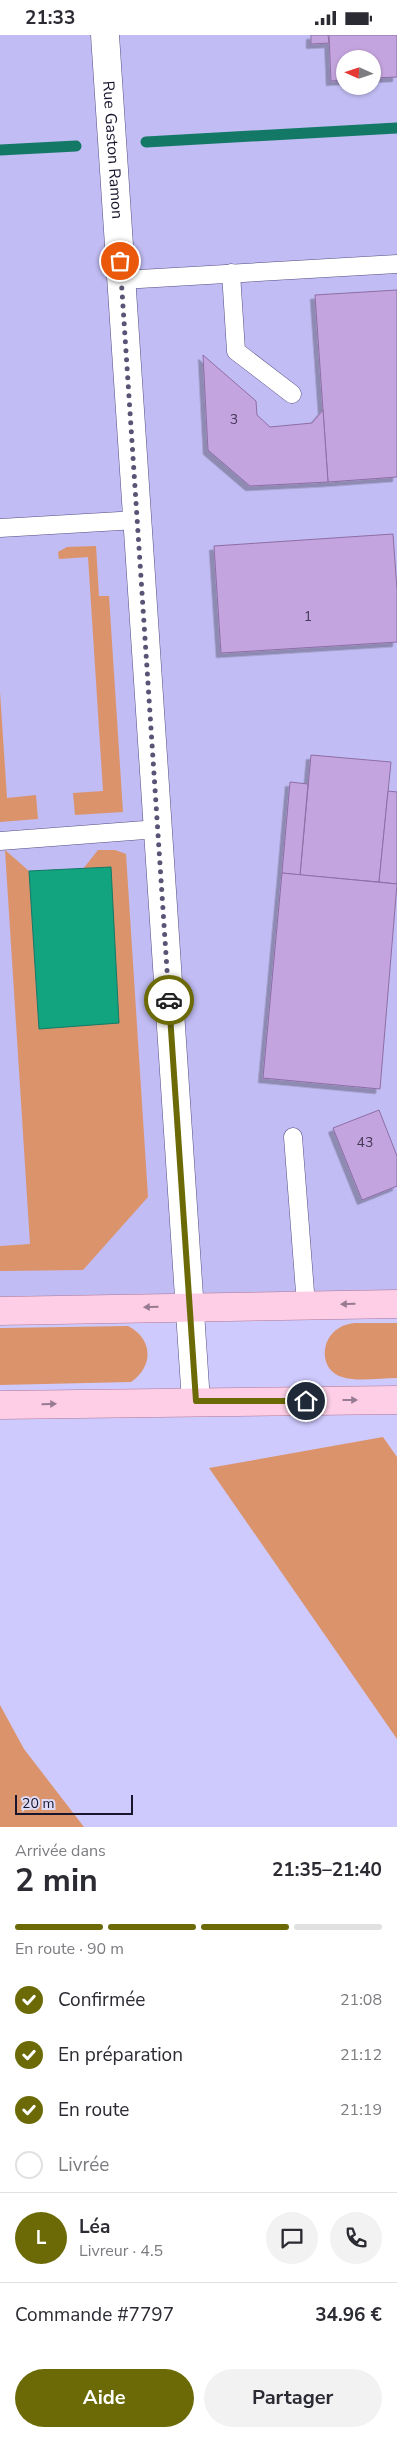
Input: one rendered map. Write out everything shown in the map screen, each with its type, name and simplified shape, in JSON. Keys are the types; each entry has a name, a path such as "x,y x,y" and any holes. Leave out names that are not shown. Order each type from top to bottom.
{"main road":[{"path":"0,1311 397,1303"},
{"path":"0,1405 196,1401 397,1400"}],"street":[{"name":"Rue Gaston Ramon","path":"105,35 196,1401"}],"lane":[{"path":"122,280 397,264"},
{"path":"231,273 236,351 292,394"},
{"path":"0,529 137,520"},
{"path":"0,841 158,829"},
{"path":"293,1137 306,1305"}],"shaded area":[{"path":"0,35 397,35 397,1304 0,1311"},
{"path":"96,546 99,596 109,596 123,812 75,815 73,793 103,791 88,557 59,559 58,552 67,547"},
{"path":"0,692 7,798 36,795 38,819 0,822"},
{"path":"5,850 29,871 39,1029 111,868 83,869 98,850 115,850 126,854 148,1197 83,1270 0,1271 0,1246 30,1244"},
{"path":"111,867 119,1023 39,1029 29,871"},
{"path":"354,1323 397,1323 397,1378 362,1380 348,1378 334,1373 329,1368 325,1354 328,1339 341,1327"},
{"path":"128,1326 142,1338 148,1353 144,1368 131,1382 0,1385 0,1328"},
{"path":"383,1437 397,1457 397,1739 209,1468"},
{"path":"0,1705 24,1749 84,1827 0,1827"}],"building":[{"path":"311,35 328,35 329,43 311,44"},
{"path":"329,35 397,35 397,77 381,78 381,50 336,50 336,81 331,81"},
{"path":"397,290 397,477 328,482 315,295"},
{"path":"203,355 256,401 257,415 270,427 312,423 323,410 328,482 250,486 208,450"},
{"path":"393,534 397,590 397,642 221,653 214,546"},
{"path":"311,755 391,762 379,882 300,875"},
{"path":"290,782 308,784 300,875 282,873"},
{"path":"388,791 397,792 397,884 379,882"},
{"path":"282,873 397,884 380,1089 263,1078"},
{"path":"379,1110 397,1156 397,1186 362,1200 333,1128"}],"waterway":[{"path":"146,142 397,128"},
{"path":"0,150 76,146"}],"way so far":[{"path":"120,261 169,1000"}],"route":[{"path":"169,1000 196,1401 306,1401"}]}
